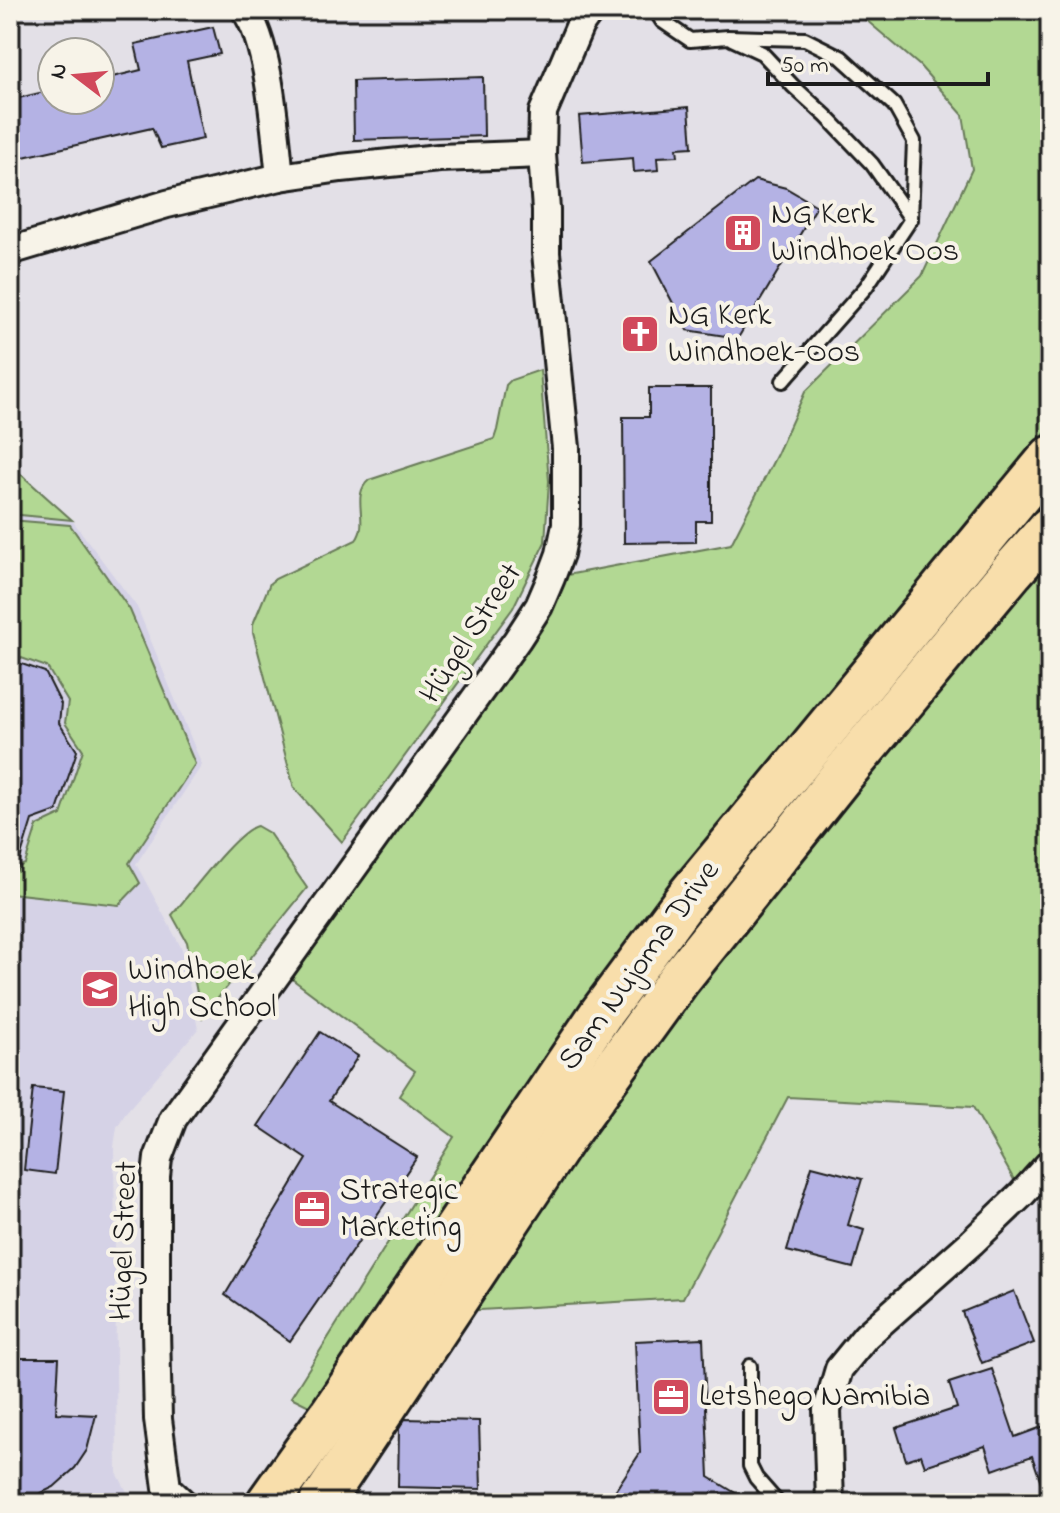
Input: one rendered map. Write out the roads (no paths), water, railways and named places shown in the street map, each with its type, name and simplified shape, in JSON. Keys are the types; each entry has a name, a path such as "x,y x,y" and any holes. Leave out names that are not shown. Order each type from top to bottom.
{"highway":[{"name":"Sam Nujoma Drive","path":"268,1503 602,1012 689,895 1050,458"},
{"name":"Sam Nujoma Drive","path":"321,1503 563,1139 679,979 838,781 1050,528"}],"street":[{"path":"245,10 260,40 280,177"},
{"name":"Hügel Street","path":"183,1503 167,1488 158,1419 158,1158 173,1119 517,640 539,606 560,554 566,525 566,448 546,253 543,112 580,25 591,10"},
{"path":"10,251 167,204 280,177 439,158 542,154"},
{"path":"830,1503 827,1410 839,1369 866,1336 972,1242 1050,1163"}],"lane":[{"path":"655,10 662,21 690,40 728,37 805,39 841,57 894,105 914,141 911,219 866,287 783,381"},
{"path":"728,37 762,53 826,116 872,164 911,219"},
{"path":"750,1366 750,1466 756,1478 778,1503"}],"place":[{"name":"NG Kerk Windhoek Oos","path":"743,233"},
{"name":"NG Kerk Windhoek-Oos","path":"640,334"},
{"name":"Windhoek High School","path":"100,989"},
{"name":"Strategic Marketing","path":"312,1209"},
{"name":"Letshego Namibia","path":"671,1397"}]}
